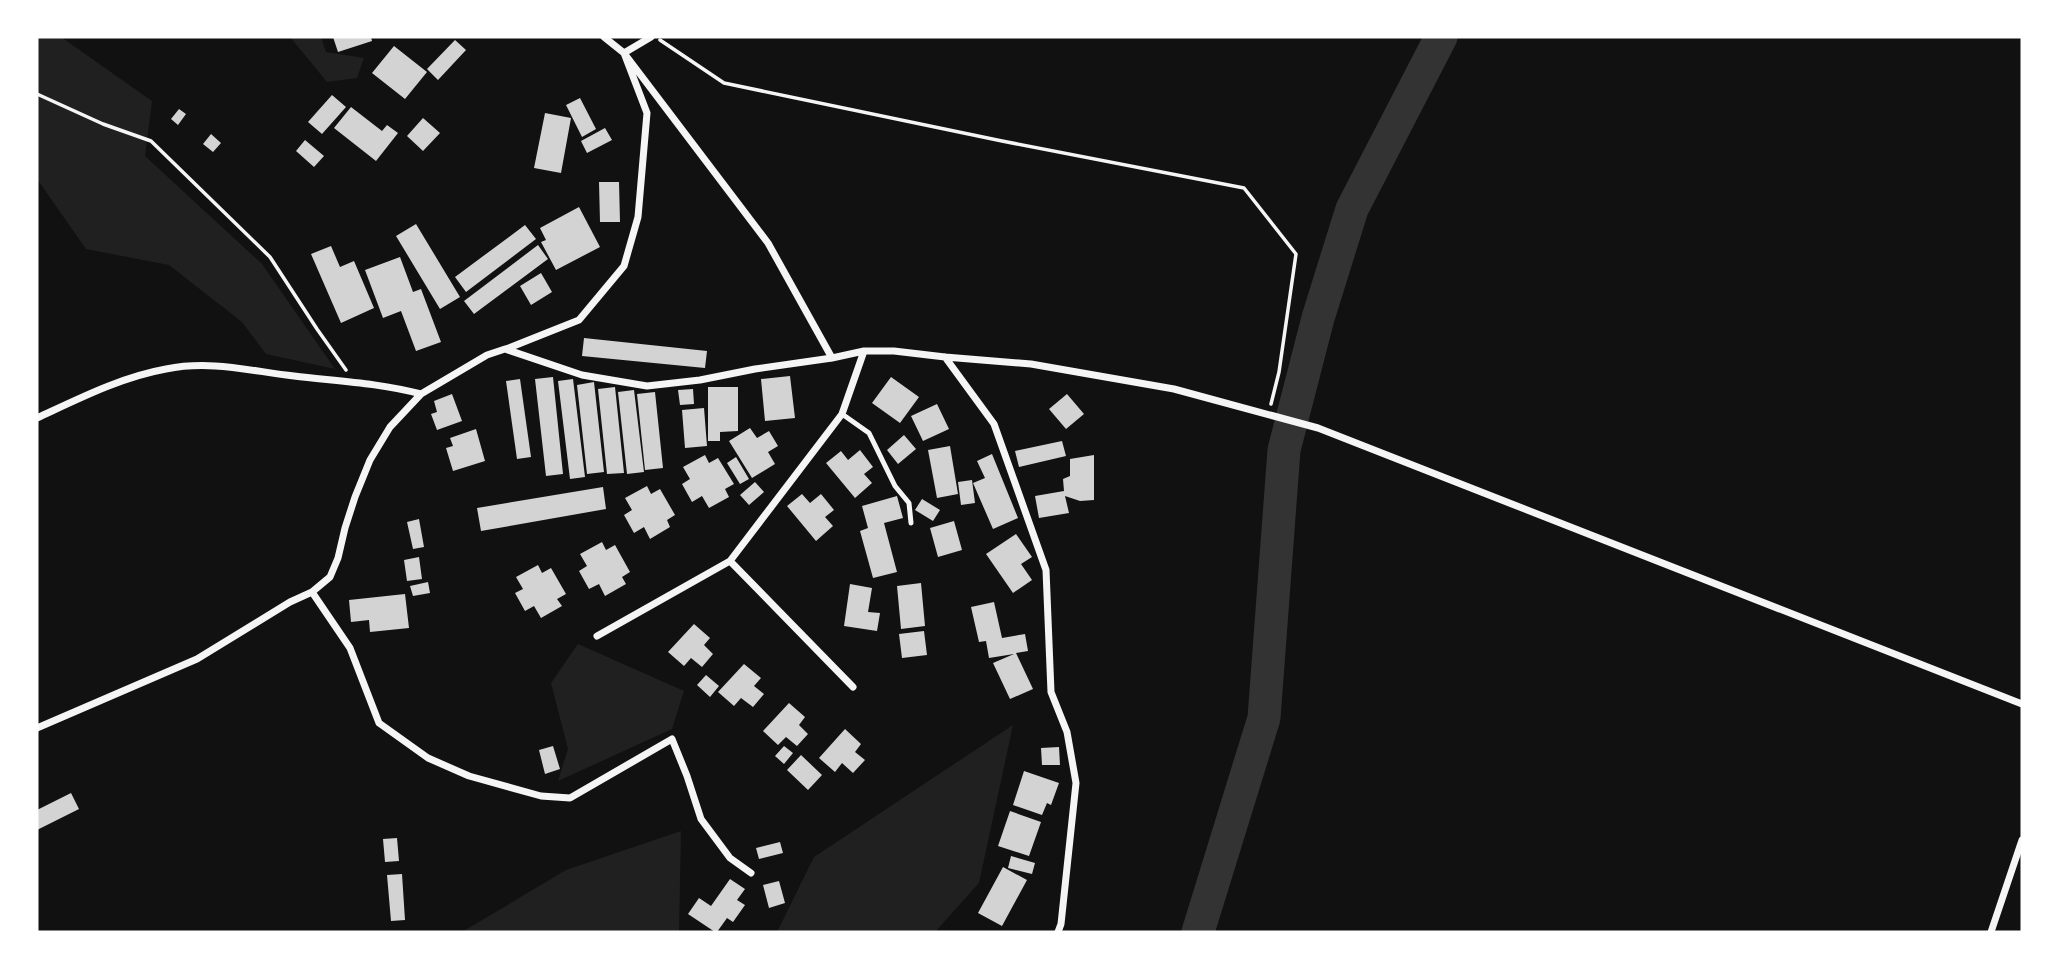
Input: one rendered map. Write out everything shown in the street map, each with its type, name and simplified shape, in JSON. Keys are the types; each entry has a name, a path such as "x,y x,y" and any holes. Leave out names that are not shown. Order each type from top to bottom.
{"street":[{"path":"604,37 624,53 768,243 832,358"},
{"path":"624,53 650,37"},
{"path":"37,728 197,659 290,602 312,592 330,577 370,460 390,427 421,394 486,355 579,320 624,266 638,218 647,113 624,53"},
{"path":"505,349 582,375 647,386 700,380 864,351 894,351 1031,364 1174,389 1318,428 2022,705"},
{"path":"597,636 730,561 842,414 864,351"},
{"path":"946,357 994,425 1046,570 1051,692 1067,733 1076,783 1058,932"},
{"path":"37,418 119,382 167,369 221,365 400,388 421,394"},
{"path":"730,561 853,687"},
{"path":"312,592 350,648 379,723 428,758 469,776 541,796 570,798 672,739 701,818 730,858 751,873"},
{"path":"1991,932 2022,840"}],"lane":[{"path":"842,414 869,433 895,485 909,503 911,523"}],"path":[{"path":"656,37 724,83 988,139 1244,188 1296,254 1279,372 1269,414"},
{"path":"37,94 103,124 151,141 270,257 317,330 356,383"}],"shaded area":[{"path":"37,37 61,37 152,101 145,156 262,264 335,369 266,354 242,322 169,265 86,249 37,179"},
{"path":"290,37 321,37 326,52 364,58 357,78 327,82"},
{"path":"578,644 684,691 672,729 558,781 568,749 551,683"},
{"path":"1013,725 979,883 935,932 777,932 814,857"},
{"path":"681,831 679,932 462,932 566,870"}],"building":[{"path":"333,37 371,37 372,41 338,52"},
{"path":"455,40 466,50 438,80 427,69"},
{"path":"394,46 427,72 405,99 372,73"},
{"path":"332,95 346,107 322,134 308,122"},
{"path":"580,98 596,129 582,137 566,105"},
{"path":"351,107 382,131 387,125 398,133 376,161 334,128"},
{"path":"179,109 186,114 178,125 171,119"},
{"path":"545,113 571,118 561,173 534,168"},
{"path":"423,118 440,133 423,151 407,136"},
{"path":"605,128 612,140 587,153 581,141"},
{"path":"211,134 221,143 213,152 203,144"},
{"path":"305,140 324,156 314,167 296,151"},
{"path":"599,182 619,182 620,222 600,222"},
{"path":"579,207 600,247 556,270 541,242 546,240 540,228"},
{"path":"416,224 460,297 440,309 396,236"},
{"path":"525,225 536,239 466,292 455,277"},
{"path":"538,245 548,259 474,314 464,301"},
{"path":"331,246 340,267 354,261 374,308 341,323 311,254"},
{"path":"400,257 413,292 421,289 441,342 416,351 401,311 383,318 365,270"},
{"path":"541,273 552,292 531,305 520,286"},
{"path":"584,338 707,351 705,368 582,356"},
{"path":"790,376 795,418 765,421 761,379"},
{"path":"553,377 563,474 546,476 535,379"},
{"path":"891,377 919,397 900,423 872,403"},
{"path":"520,379 531,457 517,459 506,381"},
{"path":"573,379 585,477 570,479 558,381"},
{"path":"594,382 604,472 587,474 577,385"},
{"path":"615,387 624,473 607,474 598,389"},
{"path":"708,387 738,387 738,431 720,432 720,441 708,441"},
{"path":"693,389 694,404 680,405 678,390"},
{"path":"634,390 644,472 627,474 618,392"},
{"path":"655,392 663,468 645,470 637,394"},
{"path":"452,394 462,421 437,430 431,414 437,412 434,401"},
{"path":"1067,394 1084,414 1066,429 1049,409"},
{"path":"937,404 949,429 923,441 911,416"},
{"path":"704,408 707,446 685,448 682,410"},
{"path":"750,428 757,438 769,431 778,446 768,452 775,464 752,478 729,441"},
{"path":"476,429 485,461 453,471 446,448 453,446 450,438"},
{"path":"904,435 916,449 898,464 887,450"},
{"path":"1062,441 1066,456 1019,467 1015,451"},
{"path":"950,446 958,494 937,498 928,450"},
{"path":"860,450 873,467 864,474 872,483 855,498 826,463 841,451 848,460"},
{"path":"992,454 1018,518 993,529 973,483 985,478 977,461"},
{"path":"705,455 709,463 718,458 734,484 725,489 729,497 709,508 702,496 692,502 682,484 690,479 683,467"},
{"path":"1094,455 1094,500 1080,501 1065,496 1069,513 1039,518 1035,496 1064,491 1063,479 1070,476 1070,459"},
{"path":"736,457 749,479 740,484 727,463"},
{"path":"972,480 975,503 961,505 958,482"},
{"path":"755,482 764,492 749,505 740,495"},
{"path":"647,486 651,494 660,489 675,515 667,520 670,527 650,539 644,527 634,533 624,515 632,510 625,498"},
{"path":"603,487 606,509 481,531 477,508"},
{"path":"802,494 810,503 821,494 834,510 825,517 833,526 816,541 787,506"},
{"path":"897,496 903,518 884,523 897,572 873,578 860,531 868,528 862,506"},
{"path":"922,499 940,510 933,521 915,510"},
{"path":"419,519 424,547 413,549 407,522"},
{"path":"954,521 962,550 938,557 930,528"},
{"path":"1016,534 1032,557 1021,564 1032,580 1013,593 986,554"},
{"path":"602,542 606,550 615,545 630,572 622,577 626,584 605,596 599,584 589,589 579,571 587,566 580,554"},
{"path":"419,557 422,579 407,581 404,560"},
{"path":"538,565 542,573 551,568 566,594 557,599 562,606 541,618 534,606 525,611 515,593 523,589 516,577"},
{"path":"428,582 430,593 413,596 410,586"},
{"path":"921,583 925,626 901,629 897,586"},
{"path":"850,584 872,588 868,612 880,613 877,631 844,626"},
{"path":"405,594 409,628 370,632 369,620 351,622 349,600"},
{"path":"994,602 1002,638 1025,634 1028,651 1016,653 1033,689 1010,699 993,663 1014,654 989,658 986,641 979,642 971,607"},
{"path":"694,624 710,638 704,645 713,654 702,667 691,658 684,666 668,652"},
{"path":"924,631 927,655 902,658 899,634"},
{"path":"744,664 761,678 754,686 764,694 753,707 741,698 734,706 718,692"},
{"path":"706,675 719,686 710,697 697,685"},
{"path":"789,703 805,717 799,725 808,734 797,746 786,737 778,745 763,731"},
{"path":"845,729 861,744 855,752 865,760 853,773 842,763 835,772 819,758"},
{"path":"553,746 560,769 545,774 539,750"},
{"path":"784,746 793,753 784,764 775,756"},
{"path":"1059,747 1060,765 1042,765 1041,748"},
{"path":"801,755 822,775 808,790 787,770"},
{"path":"1024,771 1059,783 1051,805 1047,803 1042,815 1013,805"},
{"path":"71,793 79,809 37,830 37,810"},
{"path":"1010,811 1041,822 1029,856 998,846"},
{"path":"397,838 399,861 385,862 383,839"},
{"path":"780,842 783,853 759,859 756,848"},
{"path":"1011,856 1035,863 1032,874 1008,868"},
{"path":"1003,867 1027,880 1002,926 978,913"},
{"path":"402,874 405,920 391,921 387,875"},
{"path":"730,879 745,889 737,900 745,905 733,922 727,918 715,932 688,914 699,898 711,906"},
{"path":"779,881 785,903 769,908 763,885"}],"waterway":[{"path":"1198,932 1264,718 1284,450 1318,318 1352,209 1441,37"}]}
